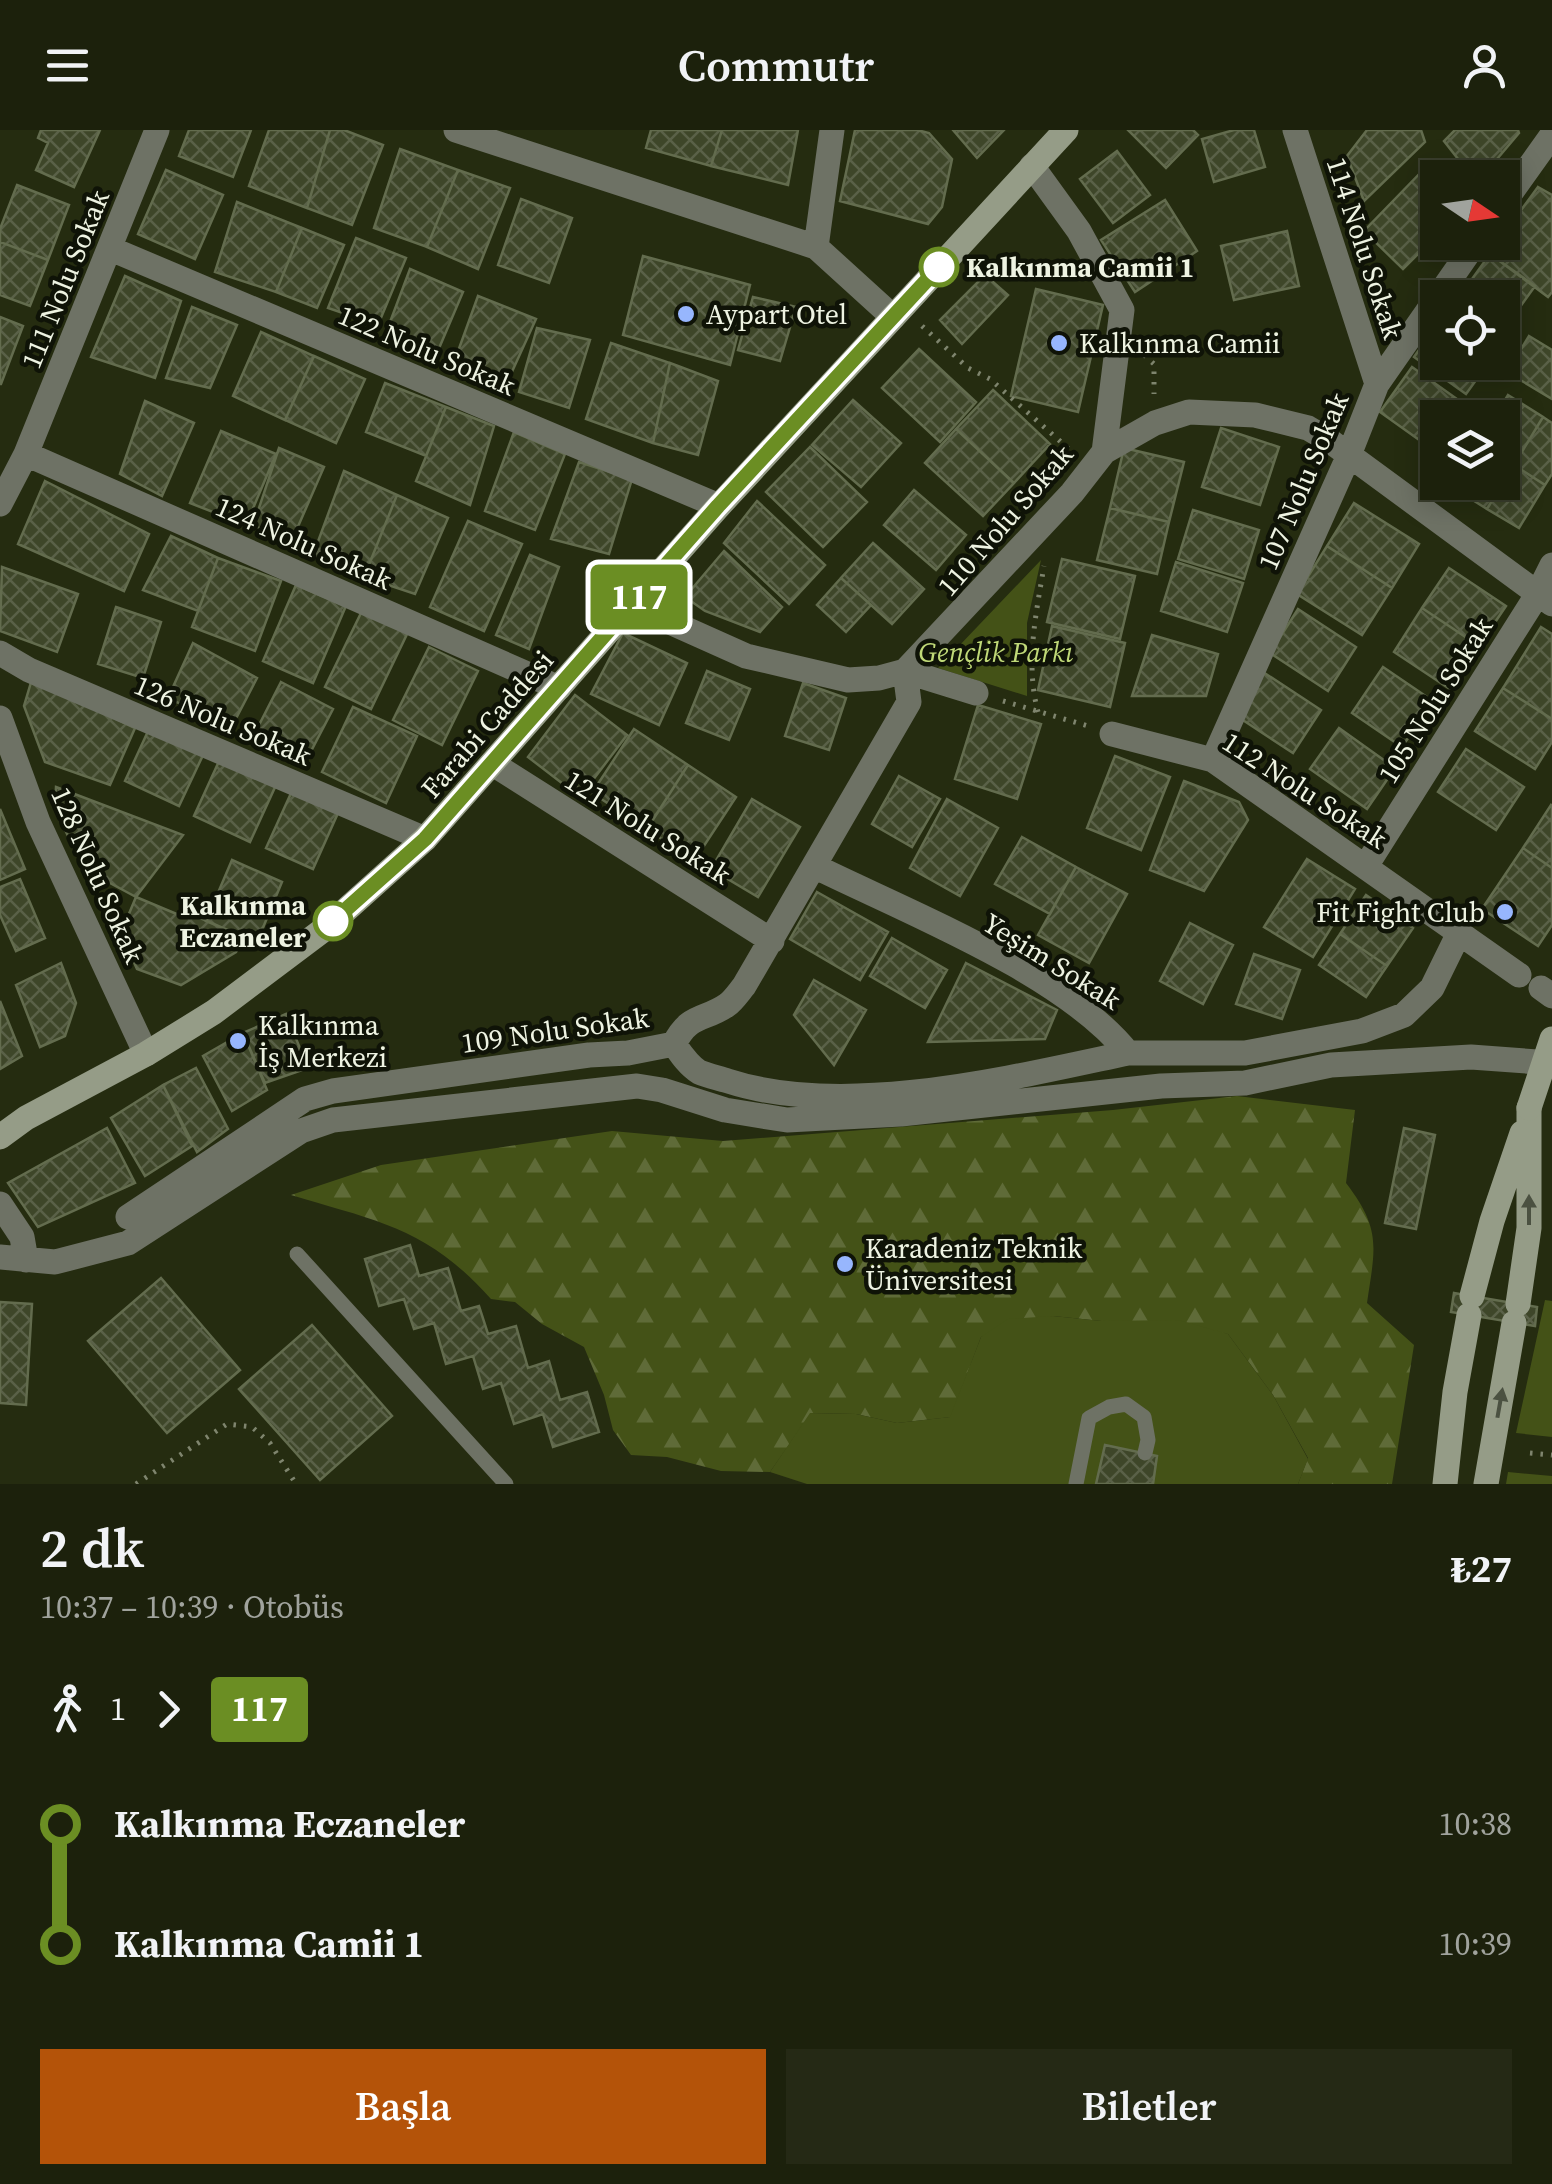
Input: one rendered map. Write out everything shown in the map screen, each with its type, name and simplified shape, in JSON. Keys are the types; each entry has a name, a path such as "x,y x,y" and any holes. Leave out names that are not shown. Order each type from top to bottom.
{"street":[{"name":"111 Nolu Sokak","path":"0,504 26,454 157,130"},
{"path":"456,130 816,248 902,317"},
{"path":"816,248 832,130"},
{"name":"Farabi Caddesi","path":"0,1137 26,1118 146,1054 214,1012 327,927 425,839 718,506 902,317 1066,130"},
{"name":"114 Nolu Sokak","path":"1296,130 1378,384"},
{"path":"1520,180 1552,135"},
{"path":"1032,166 1078,232 1122,310 1097,461"},
{"name":"122 Nolu Sokak","path":"112,249 718,506"},
{"name":"107 Nolu Sokak","path":"1212,760 1378,384 1464,260"},
{"name":"110 Nolu Sokak","path":"906,671 1053,515 1097,461 1155,423 1189,412 1255,415 1308,428 1545,599"},
{"name":"124 Nolu Sokak","path":"26,454 559,688"},
{"name":"105 Nolu Sokak","path":"1366,866 1545,599 1552,565"},
{"path":"632,605 746,656 848,680 906,671 976,693"},
{"name":"126 Nolu Sokak","path":"0,652 29,670 425,839"},
{"path":"674,1044 681,1030 692,1022 728,1005 772,941 909,702 906,671"},
{"name":"128 Nolu Sokak","path":"0,718 38,822 146,1054"},
{"name":"112 Nolu Sokak","path":"1112,734 1212,760 1458,935 1538,986"},
{"name":"121 Nolu Sokak","path":"494,764 772,941"},
{"name":"Yeşim Sokak","path":"814,866 1005,960 1098,1022 1128,1053 1244,1053 1362,1031 1404,1015 1432,988 1458,935"},
{"path":"1446,1484 1455,1392 1492,1221 1552,1039"},
{"name":"109 Nolu Sokak","path":"128,1217 305,1099 333,1091 674,1044 699,1072 754,1090 812,1095 889,1095 1030,1074 1128,1053"},
{"path":"13,1258 55,1262 128,1244 302,1132 354,1115 637,1086 725,1110 787,1120 901,1114 1161,1086 1244,1083 1332,1066 1448,1058 1552,1063"},
{"path":"1486,1484 1529,1228 1529,1111"},
{"path":"0,1204 22,1237 13,1258"},
{"path":"0,1238 13,1258"}],"lane":[{"path":"297,1254 506,1484"},
{"path":"1076,1484 1089,1418 1108,1406 1126,1404 1144,1417 1148,1440 1145,1454"}],"path":[{"path":"902,317 1097,461"},
{"path":"1119,334 1154,364 1155,423"},
{"path":"1038,712 1033,632 1053,515"},
{"path":"976,693 1112,734"},
{"path":"136,1484 227,1424 252,1427 270,1442 296,1484"},
{"path":"1530,1453 1552,1454"}],"green space":[{"name":"Gençlik Parkı","path":"1041,560 1027,623 1027,696 938,668"},
{"path":"1237,1096 1355,1110 1346,1183 1371,1227 1373,1253 1367,1303 1414,1345 1392,1484 1298,1484 1308,1458 1273,1395 1228,1334 1053,1316 981,1337 951,1417 897,1423 856,1414 811,1413 770,1472 721,1471 667,1457 631,1455 613,1430 604,1395 584,1347 542,1324 515,1302 491,1299 445,1256 400,1230 291,1195 381,1165 612,1131 723,1141 1113,1110"},
{"path":"1545,1300 1552,1301 1552,1437 1516,1433"},
{"path":"1053,1316 1102,1321 1178,1320 1228,1334 1273,1395 1308,1459 1298,1484 807,1484 770,1472 810,1413 856,1414 897,1423 950,1417 981,1337 1008,1319"},
{"path":"1508,1472 1552,1476 1552,1484 1506,1484"}],"building":[{"path":"41,130 100,130 74,187 36,170 48,143 38,138"},
{"path":"189,130 251,130 233,177 179,156"},
{"path":"269,130 330,130 307,208 249,186"},
{"path":"330,130 344,130 383,145 352,225 307,208"},
{"path":"651,130 722,130 711,166 646,148"},
{"path":"722,130 798,130 788,185 711,166"},
{"path":"855,130 929,133 952,159 942,207 928,224 840,201"},
{"path":"953,130 1004,130 977,158"},
{"path":"1128,130 1193,130 1198,135 1166,168"},
{"path":"1234,130 1254,130 1265,167 1214,182 1202,139"},
{"path":"1367,130 1421,130 1425,142 1364,201 1347,156"},
{"path":"1455,130 1519,133 1496,160 1459,160 1444,141"},
{"path":"400,149 458,170 427,247 374,228"},
{"path":"1117,151 1150,195 1113,223 1080,179"},
{"path":"166,170 223,195 195,259 138,234"},
{"path":"458,170 510,188 478,269 427,247"},
{"path":"1420,173 1420,252 1403,269 1364,231"},
{"path":"17,185 69,205 48,260 0,242 0,229"},
{"path":"1538,187 1552,195 1552,292 1548,297 1498,260 1520,260 1520,212"},
{"path":"521,199 572,218 549,283 498,265"},
{"path":"1165,200 1197,251 1135,292 1101,240"},
{"path":"237,202 302,228 276,292 215,272"},
{"path":"302,228 344,245 317,308 276,292"},
{"path":"1287,231 1299,286 1234,300 1221,246"},
{"path":"356,238 406,258 378,325 328,308"},
{"path":"0,242 48,260 30,306 0,295"},
{"name":"Aypart Otel","path":"643,256 750,285 730,365 623,335"},
{"path":"1486,260 1498,260 1535,286 1520,307 1520,280 1471,280"},
{"path":"410,269 463,292 434,360 384,338"},
{"path":"985,275 1008,295 962,344 940,320"},
{"path":"125,276 181,301 155,378 91,357"},
{"name":"Kalkınma Camii","path":"1036,289 1103,305 1078,412 1011,396"},
{"path":"478,296 536,319 506,385 452,368"},
{"path":"753,297 796,307 780,361 738,350"},
{"path":"192,307 237,325 210,388 166,378"},
{"path":"0,317 23,326 1,384 0,384"},
{"path":"537,328 590,340 569,408 519,392"},
{"path":"261,332 314,356 285,420 233,396"},
{"path":"1529,336 1552,350 1552,399 1520,380 1520,351"},
{"path":"611,343 670,363 653,443 586,419"},
{"path":"919,349 976,402 940,442 882,388"},
{"path":"314,356 365,379 336,443 285,420"},
{"path":"670,363 718,381 698,455 653,443"},
{"path":"1412,367 1420,373 1420,380 1430,380 1458,400 1420,400 1420,440 1380,412"},
{"path":"1446,380 1476,380 1466,394"},
{"path":"385,383 446,407 426,456 366,432"},
{"path":"993,390 1050,444 1014,483 956,429"},
{"path":"853,400 901,443 861,487 812,445"},
{"path":"145,401 194,423 162,496 120,474"},
{"path":"1520,403 1543,417 1520,455"},
{"path":"446,407 494,426 470,505 416,481"},
{"path":"1543,417 1552,423 1552,474 1545,485 1520,469 1520,455"},
{"path":"1221,428 1279,447 1260,505 1202,487"},
{"path":"956,429 1014,483 983,516 925,463"},
{"path":"221,431 276,454 246,525 190,503"},
{"path":"514,432 565,454 535,530 485,511"},
{"path":"810,447 867,502 823,547 766,492"},
{"path":"279,448 324,467 293,538 253,526"},
{"path":"1124,448 1184,462 1169,522 1110,508"},
{"path":"579,462 632,479 609,554 551,539"},
{"path":"1520,469 1545,485 1519,528 1487,509 1493,500 1520,500"},
{"path":"344,471 397,495 364,577 313,555"},
{"path":"45,481 149,534 124,591 18,544"},
{"path":"914,490 966,535 936,570 884,525"},
{"path":"397,495 448,518 415,594 364,577"},
{"path":"1473,500 1493,500 1487,509"},
{"path":"757,501 825,565 789,604 724,543"},
{"path":"1354,503 1419,544 1392,588 1327,546"},
{"path":"1110,508 1169,522 1157,574 1097,560"},
{"path":"1193,510 1259,530 1244,579 1178,559"},
{"path":"468,521 522,544 484,631 430,607"},
{"path":"171,536 218,558 198,611 143,590"},
{"path":"873,543 924,589 892,624 841,578"},
{"path":"1327,546 1392,588 1362,635 1297,594"},
{"path":"724,551 782,607 760,632 705,611 685,597"},
{"path":"530,555 559,567 529,649 496,635"},
{"path":"218,558 281,581 255,651 192,627"},
{"path":"1062,559 1135,576 1120,639 1047,622"},
{"path":"1176,562 1243,583 1227,632 1161,611"},
{"path":"2,567 78,594 57,652 0,631"},
{"path":"1449,568 1506,606 1479,646 1422,608"},
{"path":"841,578 871,605 846,632 817,605"},
{"path":"296,585 346,606 313,683 263,661"},
{"path":"116,607 161,622 143,678 98,664"},
{"path":"1422,608 1479,646 1450,689 1394,652"},
{"path":"1298,609 1356,647 1328,691 1270,653"},
{"path":"362,611 408,632 371,709 325,687"},
{"path":"1052,626 1125,643 1110,707 1038,690"},
{"path":"1541,627 1552,634 1552,719 1503,688"},
{"path":"623,633 687,663 659,725 591,694"},
{"path":"1152,635 1218,654 1206,696 1132,696"},
{"path":"193,643 257,678 231,728 168,698"},
{"path":"429,647 478,671 442,745 393,720"},
{"path":"1383,667 1433,701 1402,747 1352,713"},
{"path":"707,671 750,689 729,740 686,723"},
{"path":"1263,672 1321,710 1293,753 1235,715"},
{"path":"32,679 135,728 110,785 45,762 24,706"},
{"path":"281,682 333,709 309,755 257,729"},
{"path":"803,683 846,698 829,750 785,736"},
{"path":"1503,688 1552,719 1552,742 1535,769 1475,731"},
{"path":"575,695 627,735 580,797 528,757"},
{"path":"978,705 1041,724 1017,799 955,779"},
{"path":"353,707 417,736 386,803 322,772"},
{"path":"150,727 204,753 179,806 125,781"},
{"path":"1339,728 1395,768 1367,809 1310,769"},
{"path":"634,729 688,765 647,829 592,793"},
{"path":"1466,749 1524,787 1496,830 1438,792"},
{"path":"1115,756 1170,777 1141,850 1087,828"},
{"path":"220,759 276,785 250,842 194,816"},
{"path":"688,765 736,797 694,861 647,829"},
{"path":"899,776 940,799 912,847 872,824"},
{"path":"1184,781 1239,802 1248,820 1204,891 1150,870"},
{"path":"56,787 183,835 136,897 84,869 55,809"},
{"path":"292,791 338,813 313,869 266,848"},
{"path":"752,799 800,827 758,897 711,869"},
{"path":"947,799 998,828 960,896 910,868"},
{"path":"1552,806 1552,868 1523,848"},
{"path":"0,809 25,869 0,880"},
{"path":"1022,837 1076,867 1050,914 995,884"},
{"path":"1523,848 1552,868 1552,925 1538,946 1482,909"},
{"path":"1307,859 1355,889 1313,957 1264,927"},
{"path":"232,860 282,882 257,942 206,921"},
{"path":"1076,867 1127,894 1089,963 1038,935"},
{"path":"20,879 45,938 16,951 0,915 0,887"},
{"path":"817,892 888,932 860,980 790,939"},
{"path":"1366,895 1413,928 1387,966 1340,934"},
{"path":"136,897 179,915 184,911 244,937 236,952 181,985 137,969 121,933"},
{"path":"1190,923 1233,945 1203,1004 1160,981"},
{"path":"1340,934 1387,966 1366,997 1319,965"},
{"path":"892,938 947,970 925,1008 870,976"},
{"path":"1254,954 1300,970 1282,1019 1236,1004"},
{"path":"61,963 76,1003 65,1036 40,1047 16,985"},
{"path":"966,963 1057,1010 1045,1039 928,1042"},
{"path":"814,980 866,1010 834,1065 794,1015"},
{"path":"0,1001 22,1056 0,1069"},
{"path":"286,1014 308,1068 265,1083 243,1033"},
{"path":"243,1033 267,1090 232,1111 203,1056"},
{"path":"196,1068 228,1129 197,1152 163,1085"},
{"path":"163,1085 192,1146 145,1176 111,1118"},
{"path":"107,1128 135,1183 38,1227 8,1183"},
{"path":"1404,1128 1435,1135 1416,1229 1385,1223"},
{"path":"410,1245 419,1276 448,1268 461,1311 479,1306 488,1334 516,1326 528,1368 549,1361 560,1400 587,1392 599,1432 553,1447 543,1414 514,1424 501,1383 483,1389 473,1356 446,1364 434,1323 414,1329 404,1299 379,1306 365,1259"},
{"path":"161,1278 240,1370 167,1433 88,1341"},
{"path":"1454,1293 1537,1307 1535,1326 1451,1312"},
{"path":"0,1302 32,1304 26,1405 0,1403"},
{"path":"312,1325 392,1416 320,1480 239,1389"},
{"path":"1105,1445 1157,1456 1153,1484 1096,1484"}],"bus line":[{"name":"117","path":"333,921 425,839 718,506 939,267"}],"place":[{"name":"Kalkınma Camii 1","path":"939,267"},
{"name":"Aypart Otel","path":"686,314"},
{"name":"Kalkınma Camii","path":"1059,343"},
{"name":"Fit Fight Club","path":"1505,912"},
{"name":"Kalkınma Eczaneler","path":"333,921"},
{"name":"Kalkınma İş Merkezi","path":"238,1041"},
{"name":"Karadeniz Teknik Üniversitesi","path":"845,1264"}]}
